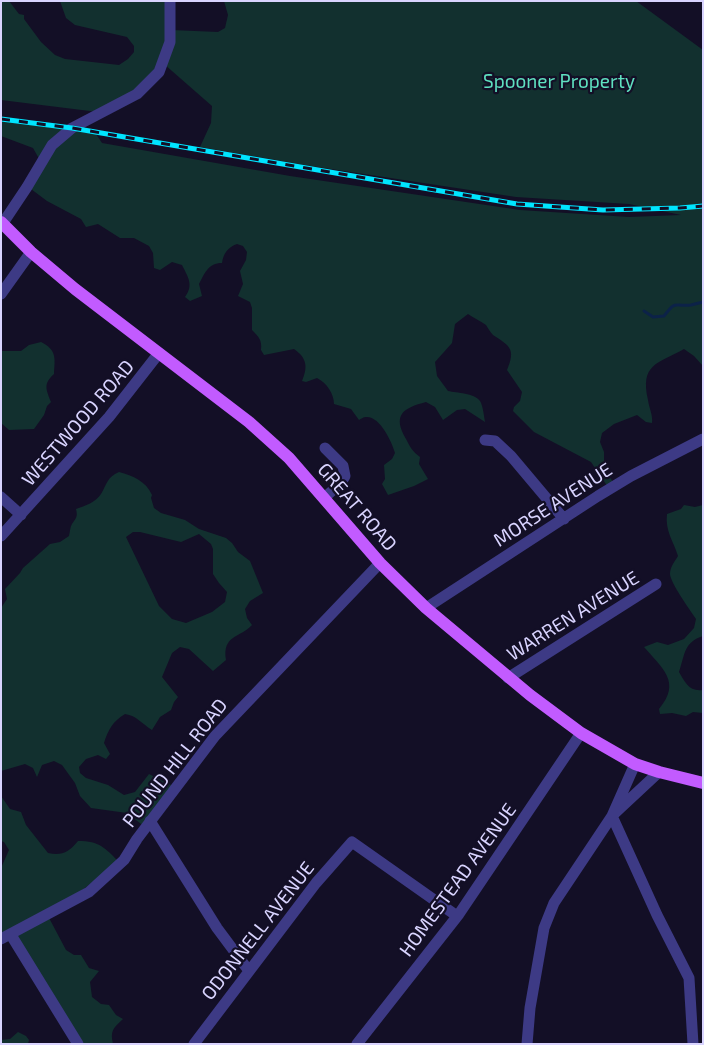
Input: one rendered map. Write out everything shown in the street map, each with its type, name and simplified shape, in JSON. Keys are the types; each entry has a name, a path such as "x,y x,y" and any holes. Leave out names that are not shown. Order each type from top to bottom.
{"main road":[{"name":"GREAT ROAD","path":"2,223 75,289 249,422 289,458 380,562 426,608 508,678 581,733 635,764 703,782"}],"street":[{"path":"2,223 27,187 52,145 72,128 137,94 159,72 170,42 170,1"},
{"path":"1,294 32,252"},
{"name":"WESTWOOD ROAD","path":"1,536 109,417 159,354"},
{"name":"MORSE AVENUE","path":"426,608 630,476 703,438"},
{"path":"485,440 496,441 511,456 564,519"},
{"path":"324,498 341,483 345,476 343,466 325,448"},
{"path":"1,497 21,515"},
{"name":"POUND HILL ROAD","path":"6,937 89,892 124,860 150,821 215,736 380,562"},
{"name":"WARREN AVENUE","path":"508,678 656,584"},
{"name":"HOMESTEAD AVENUE","path":"357,1044 457,916 581,733"},
{"path":"527,1044 530,1008 544,928 554,903 612,816 635,764"},
{"path":"612,816 660,772"},
{"path":"612,816 661,923 689,978 693,1044"},
{"path":"150,821 216,928 249,971"},
{"name":"ODONNELL AVENUE","path":"194,1044 316,883 352,842 457,916"},
{"path":"6,937 78,1044"}],"green space":[{"name":"Spooner Property","path":"1,1 9,1 19,14 24,15 24,19 41,42 55,55 65,59 119,65 134,52 134,46 127,37 75,25 66,18 60,1 170,1 171,30 218,32 225,28 228,15 224,1 636,1 703,50 703,366 684,349 659,362 649,372 646,379 652,423 646,422 637,415 614,424 602,433 600,442 604,452 604,468 616,487 610,490 591,462 534,432 513,411 520,401 522,392 507,370 511,357 510,349 504,342 493,335 486,325 468,314 455,324 452,343 435,362 437,376 448,391 477,398 482,406 485,422 465,409 457,410 443,420 435,407 426,402 406,410 400,418 402,431 407,442 420,457 419,464 428,479 388,495 382,484 385,479 384,465 392,459 395,453 381,425 371,418 365,417 359,420 351,409 334,404 333,396 329,389 317,378 306,382 302,381 306,367 304,359 294,349 264,355 261,350 259,339 252,330 252,308 250,302 238,296 243,284 240,271 246,260 247,252 243,246 237,244 231,247 225,254 222,263 217,263 208,269 199,284 202,296 190,301 185,297 190,285 182,265 172,262 160,270 154,268 153,253 149,246 134,238 120,238 98,224 86,227 81,219 47,201 31,189 42,164 33,148 1,136 1,119 96,134 102,143 290,176 520,210 629,217 681,215 629,204 516,197 200,147 211,123 212,106 164,64 149,81 98,112 1,100"},
{"path":"41,342 50,348 55,359 54,374 46,387 51,402 34,429 9,430 1,423 1,351 21,351 29,345"},
{"path":"119,472 134,477 143,483 152,495 154,508 161,513 185,520 199,529 226,538 238,552 250,561 263,593 250,601 245,609 247,618 252,625 229,641 225,652 226,660 213,671 189,649 180,647 172,653 162,677 178,697 171,710 160,717 152,730 136,718 125,714 114,723 107,734 104,743 110,754 106,759 98,755 86,759 79,767 80,773 86,778 108,785 124,795 135,792 149,774 173,786 145,827 127,813 91,808 80,796 75,783 62,765 54,761 42,765 37,777 33,768 25,764 1,771 1,608 7,599 5,589 23,568 50,544 60,542 69,536 71,525 77,516 76,509 96,499 115,474","holes":["133,532 181,542 199,534 211,544 213,549 213,574 227,592 225,602 212,612 186,623 172,619 159,606 126,537"]},
{"path":"684,505 695,507 703,505 703,636 689,645 684,654 679,672 691,688 703,690 703,713 693,712 686,716 672,713 660,714 659,709 666,699 669,683 663,669 644,647 657,642 668,645 684,639 694,628 696,619 670,574 678,556 668,531 667,514 681,509"},
{"path":"1,796 10,809 21,812 26,825 48,853 61,853 71,848 78,841 86,841 102,846 119,862 48,916 66,950 74,955 81,955 89,968 99,971 90,982 92,997 101,1004 109,1005 116,1015 123,1019 113,1030 113,1044 78,1044 12,935 1,938 1,868 9,850 4,842 1,841"},
{"path":"18,1032 26,1036 29,1040 28,1044 1,1044 1,1040 10,1039"}],"waterway":[{"path":"644,311 653,317 664,316 671,307 676,305 691,305 703,302"}],"railway":[{"path":"1,119 72,128 517,204 603,210 703,206"}]}
